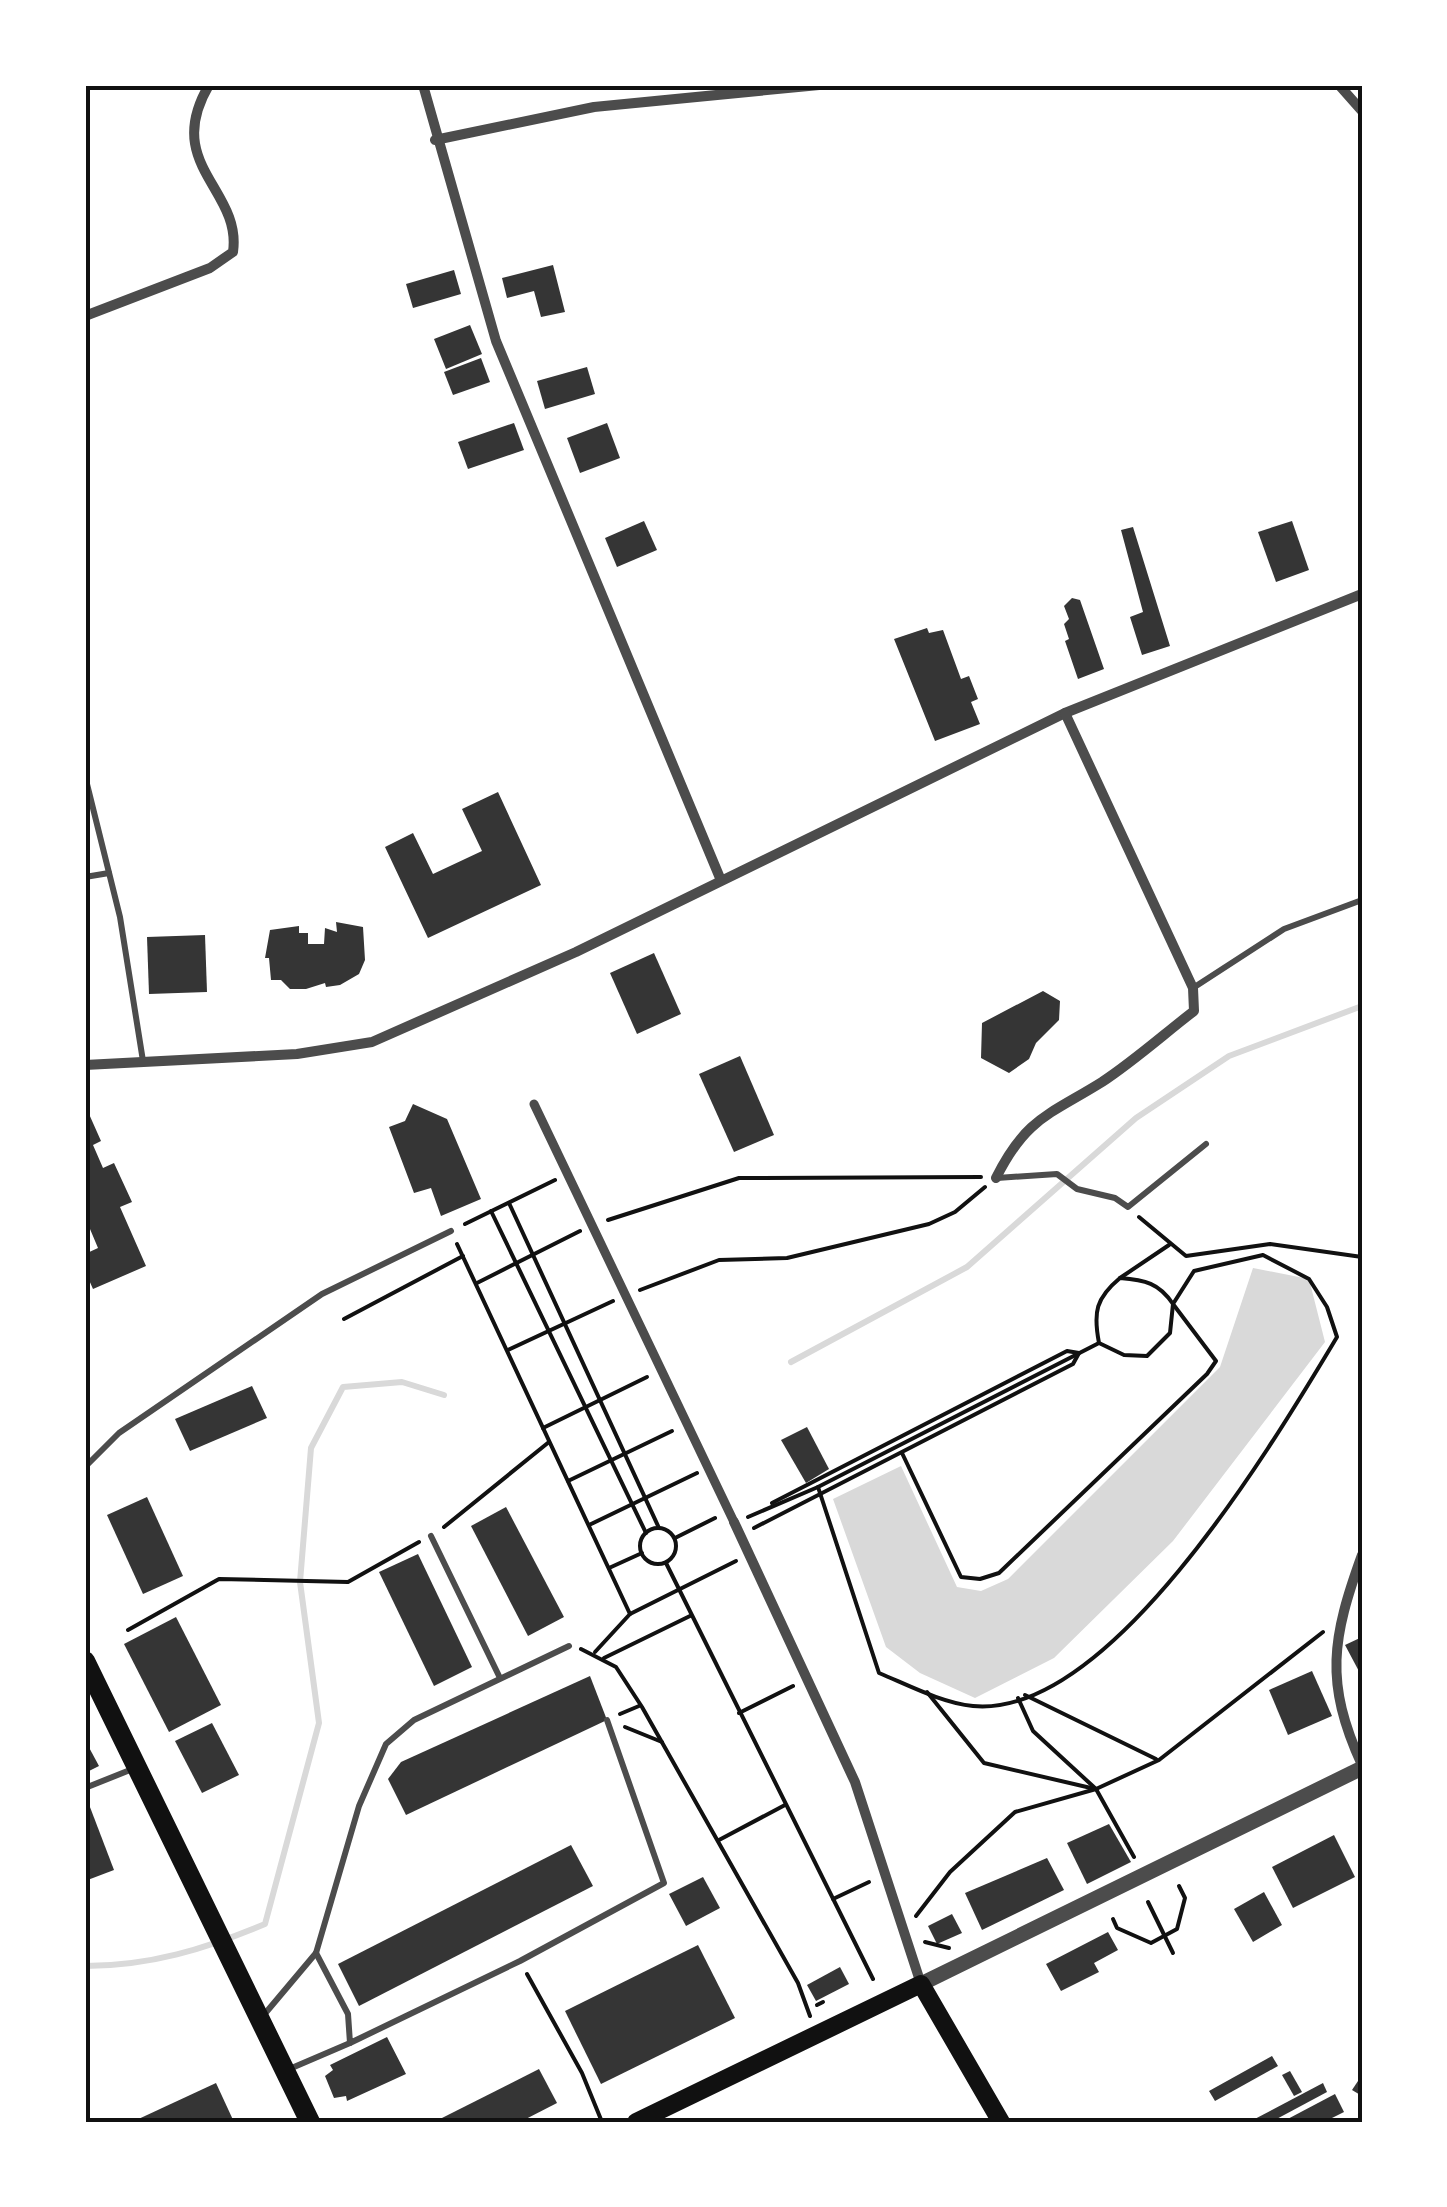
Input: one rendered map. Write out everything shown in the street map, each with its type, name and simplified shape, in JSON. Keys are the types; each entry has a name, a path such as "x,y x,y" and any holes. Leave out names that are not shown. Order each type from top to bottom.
{"main road":[{"path":"85,1661 310,2122"},
{"path":"636,2122 921,1984 1001,2122"}],"street":[{"path":"87,312 210,268 232,252 232,228 192,140 196,112 209,85"},
{"path":"423,85 435,140 496,341 720,878"},
{"path":"435,140 594,106 819,85"},
{"path":"1339,85 1362,111"},
{"path":"85,1065 297,1054 372,1042 576,952 720,878 1065,713 1362,594"},
{"path":"996,1178 1011,1148 1045,1112 1102,1082 1194,1011 1193,988 1065,713"},
{"path":"534,1104 855,1782 921,1984 1362,1766 1342,1722 1336,1673 1338,1622 1362,1555"}],"lane":[{"path":"85,776 108,874 143,1062"},
{"path":"85,877 108,874"},
{"path":"1193,988 1284,929 1362,900"},
{"path":"996,1178 1057,1174 1078,1188 1115,1198 1128,1207 1206,1144"},
{"path":"85,1466 119,1433 322,1294 451,1231"},
{"path":"431,1536 500,1678"},
{"path":"262,2017 316,1953 359,1806 386,1744 414,1720 570,1646"},
{"path":"287,2070 520,1962 664,1882 607,1720"},
{"path":"85,1788 137,1767"},
{"path":"316,1953 348,2014 350,2043"}],"path":[{"path":"568,1174 451,1231 630,1614"},
{"path":"476,1284 592,1225 739,1178 948,1174 996,1178"},
{"path":"508,1351 626,1296 719,1260 787,1258 929,1224 955,1212 996,1178"},
{"path":"509,1203 627,1452 658,1528 675,1538"},
{"path":"1128,1207 1186,1256 1270,1244 1362,1257"},
{"path":"491,1212 646,1533 642,1554"},
{"path":"1099,1343 1093,1315 1101,1294 1169,1245"},
{"path":"818,1487 879,1674 974,1706 1018,1698 1066,1682 1112,1642 1194,1553 1270,1447 1338,1337 1327,1307 1309,1279 1263,1255 1194,1270 1173,1304 1170,1333 1164,1344 1146,1356 1124,1355 1099,1343"},
{"path":"344,1319 463,1256"},
{"path":"902,1453 961,1577 999,1573 1216,1361 1154,1284 1120,1278"},
{"path":"675,1538 818,1487 1099,1343"},
{"path":"772,1503 1067,1351 1078,1353"},
{"path":"740,1535 1073,1364 1078,1353"},
{"path":"543,1428 661,1370"},
{"path":"568,1480 687,1424"},
{"path":"128,1630 219,1579 348,1582 431,1536 550,1442"},
{"path":"588,1525 708,1467"},
{"path":"646,1533 658,1528"},
{"path":"642,1554 652,1563 666,1563 676,1552 675,1538"},
{"path":"609,1568 642,1554"},
{"path":"596,1652 630,1614 750,1554"},
{"path":"666,1563 873,1978"},
{"path":"603,1658 690,1616"},
{"path":"907,1933 950,1872 1015,1812 1096,1789 1158,1760 1338,1622"},
{"path":"570,1646 596,1652 616,1667 640,1705 798,1983 814,2035"},
{"path":"739,1713 808,1678"},
{"path":"926,1692 984,1763 1096,1789"},
{"path":"1026,1695 1158,1760"},
{"path":"1018,1698 1033,1731 1096,1789 1136,1862"},
{"path":"607,1720 640,1705"},
{"path":"607,1720 662,1742"},
{"path":"717,1841 785,1805"},
{"path":"833,1899 885,1874"},
{"path":"1113,1919 1117,1928 1150,1943 1178,1928 1185,1898 1179,1886"},
{"path":"1148,1902 1173,1953"},
{"path":"912,1922 924,1942 950,1948"},
{"path":"520,1962 582,2073 602,2122"}],"shaded area":[{"path":"1253,1268 1309,1279 1325,1342 1173,1541 1054,1658 975,1698 920,1673 886,1647 833,1499 901,1466 957,1587 981,1591 1008,1579 1220,1367"}],"building":[{"path":"553,265 565,312 541,317 534,291 507,298 502,278"},
{"path":"454,270 461,294 413,308 406,284"},
{"path":"470,325 482,354 446,369 434,339"},
{"path":"481,358 490,382 453,395 444,372"},
{"path":"587,367 595,394 545,409 537,381"},
{"path":"514,423 524,450 468,469 458,442"},
{"path":"607,423 620,458 580,473 567,438"},
{"path":"644,521 657,550 617,567 605,538"},
{"path":"1292,521 1309,570 1276,582 1258,532"},
{"path":"1133,527 1170,646 1142,655 1130,617 1143,612 1121,530"},
{"path":"1072,598 1080,600 1104,669 1078,679 1065,641 1069,639 1064,624 1069,619 1064,606"},
{"path":"927,628 929,633 943,630 961,679 969,676 978,699 971,702 980,724 935,741 894,639"},
{"path":"498,792 541,885 428,938 385,847 413,833 433,874 482,851 462,809"},
{"path":"336,922 363,927 365,960 359,974 340,985 326,987 325,983 306,989 290,989 281,980 271,980 269,958 265,958 270,930 299,926 299,933 308,933 308,944 324,944 325,928 337,932"},
{"path":"205,935 207,992 149,994 147,937"},
{"path":"654,953 681,1014 637,1034 610,973"},
{"path":"1043,991 1060,1001 1059,1020 1036,1043 1029,1059 1009,1073 981,1058 982,1023"},
{"path":"740,1056 774,1135 734,1152 699,1074"},
{"path":"413,1104 447,1119 481,1199 441,1216 431,1188 414,1193 389,1127 405,1121"},
{"path":"85,1105 101,1141 93,1145 103,1168 114,1163 132,1202 120,1207 146,1266 93,1289 85,1271 85,1254 98,1248 90,1229 85,1232"},
{"path":"252,1386 267,1418 190,1451 175,1419"},
{"path":"807,1427 829,1469 806,1483 781,1440"},
{"path":"147,1497 183,1576 143,1594 107,1515"},
{"path":"506,1507 564,1617 528,1636 471,1526"},
{"path":"418,1554 472,1667 434,1686 379,1572"},
{"path":"176,1617 221,1705 169,1732 124,1644"},
{"path":"1362,1637 1362,1677 1345,1645"},
{"path":"1312,1671 1332,1716 1288,1735 1269,1690"},
{"path":"590,1676 607,1720 406,1815 388,1779 401,1762"},
{"path":"212,1723 239,1775 202,1793 175,1741"},
{"path":"85,1740 99,1766 85,1773"},
{"path":"85,1794 114,1870 85,1881"},
{"path":"1109,1824 1131,1862 1087,1884 1067,1843"},
{"path":"1334,1835 1355,1877 1293,1908 1272,1867"},
{"path":"571,1845 593,1886 359,2006 338,1964"},
{"path":"1047,1858 1064,1890 982,1930 965,1893"},
{"path":"703,1877 720,1908 686,1926 669,1894"},
{"path":"1264,1892 1282,1925 1253,1942 1234,1909"},
{"path":"952,1914 962,1933 937,1944 928,1926"},
{"path":"1108,1932 1118,1950 1094,1963 1099,1972 1061,1991 1046,1964"},
{"path":"698,1945 735,2018 601,2084 565,2011"},
{"path":"840,1967 849,1984 816,2001 807,1985"},
{"path":"387,2037 406,2074 347,2101 346,2096 334,2098 325,2076 333,2070 330,2065"},
{"path":"1272,2056 1278,2066 1215,2101 1209,2091"},
{"path":"539,2069 557,2103 520,2122 434,2122"},
{"path":"1290,2071 1302,2092 1294,2096 1282,2075"},
{"path":"1362,2075 1362,2096 1352,2090"},
{"path":"216,2083 234,2122 132,2122"},
{"path":"1323,2083 1327,2092 1271,2122 1249,2122"},
{"path":"1335,2094 1344,2112 1324,2122 1282,2122"}],"waterway":[{"path":"791,1362 967,1267 1136,1118 1229,1056 1362,1006"},
{"path":"85,1966 132,1963 177,1954 265,1924 319,1723 300,1582 311,1448 343,1387 402,1382 444,1395"}]}
